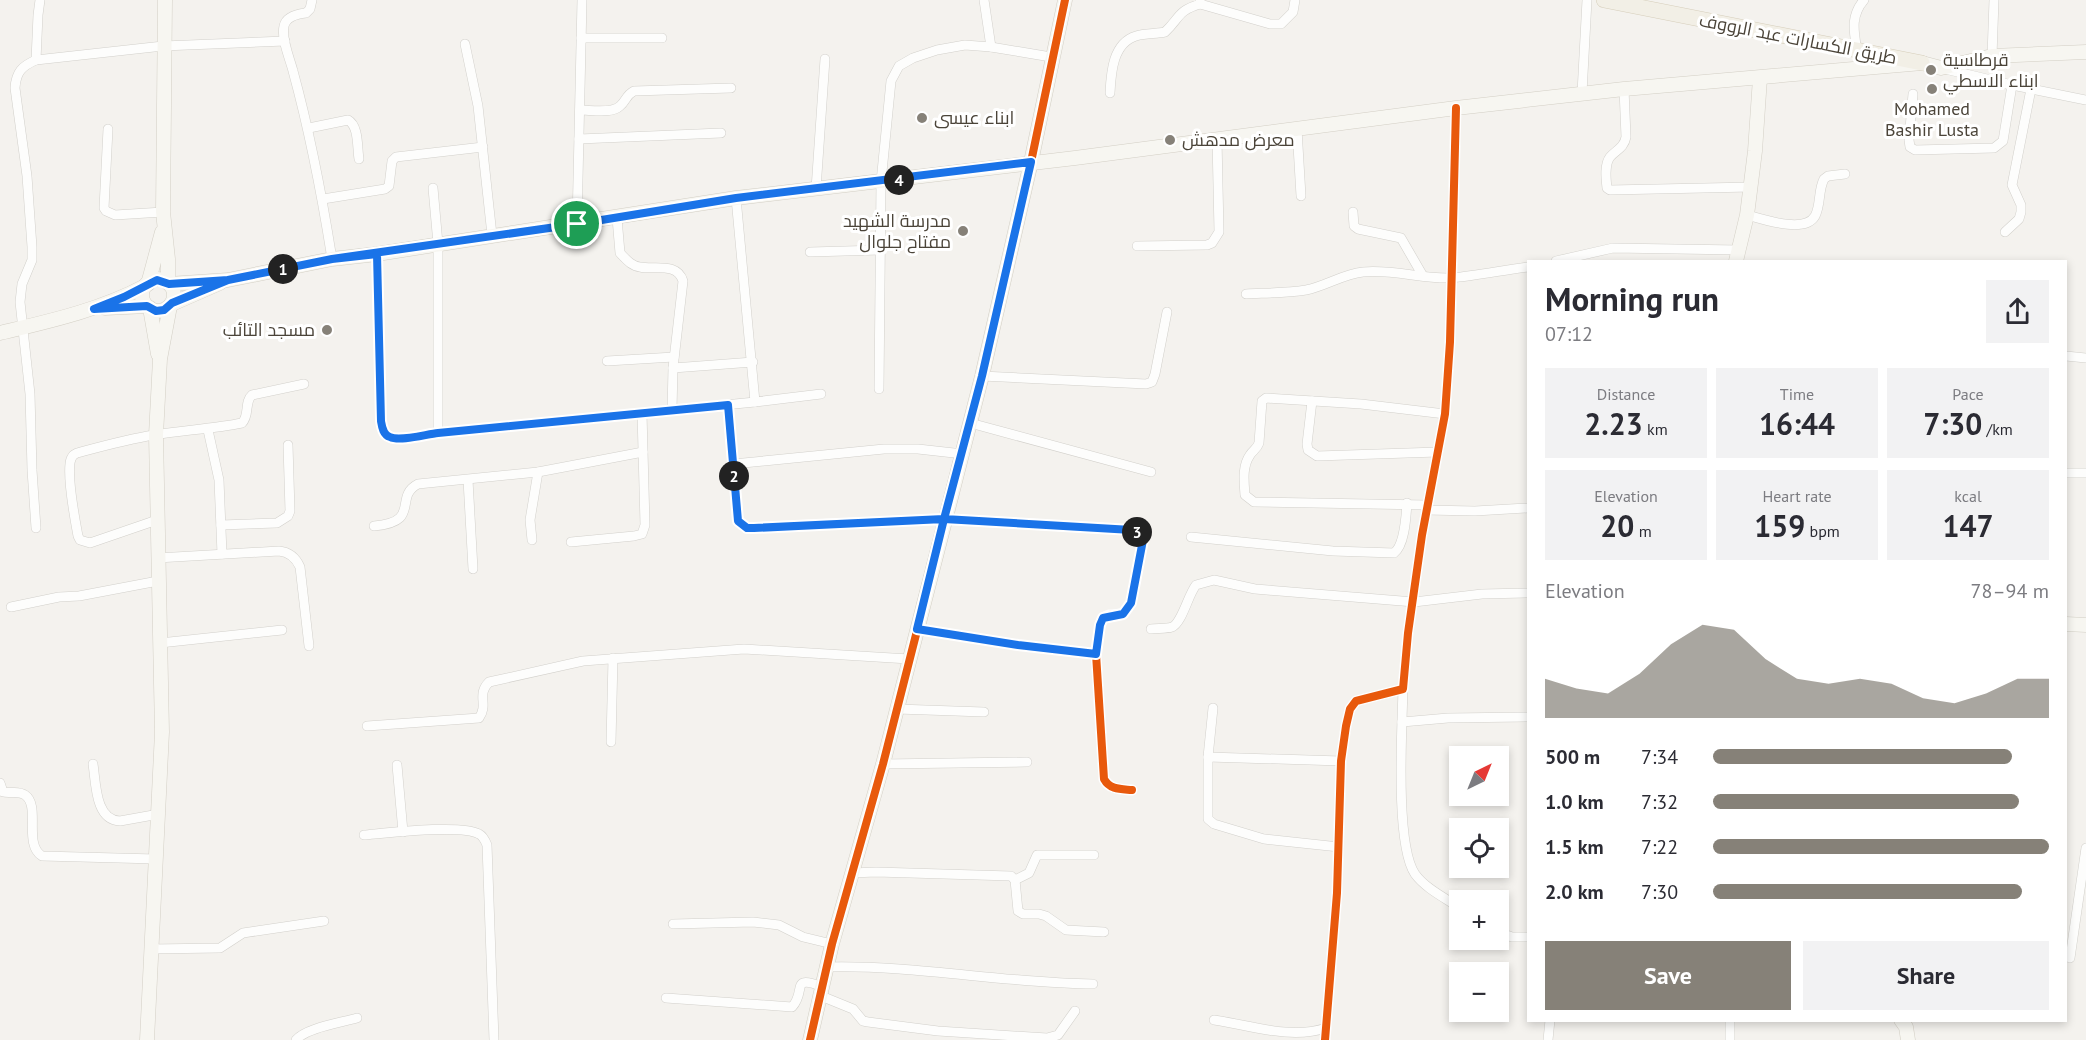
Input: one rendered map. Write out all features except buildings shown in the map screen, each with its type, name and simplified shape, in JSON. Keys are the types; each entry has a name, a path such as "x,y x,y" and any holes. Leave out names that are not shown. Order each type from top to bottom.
{"main road":[{"name":"طريق الكسارات عبد الرووف","path":"1604,0 1922,63"}],"street":[{"path":"36,60 40,0"},
{"path":"147,1040 162,732 156,435 160,358 174,293 168,283 163,212 165,0"},
{"path":"312,0 310,9 306,13 289,18 284,26 285,41 309,128 332,259"},
{"path":"577,224 582,0"},
{"path":"984,0 991,46"},
{"path":"810,1040 832,944 883,764 944,519 963,454 1031,162 1051,57 1065,0"},
{"path":"1110,93 1114,59 1118,50 1138,35 1165,32 1178,15 1188,8 1200,2 1270,24 1281,24 1293,12 1295,0"},
{"path":"1582,93 1587,0"},
{"path":"1857,51 1853,21 1855,13 1864,0"},
{"path":"1992,56 1994,0"},
{"path":"581,38 662,38"},
{"path":"36,528 30,394 20,292 30,270 32,247 27,176 15,88 19,71 24,65 36,60 164,46 285,41"},
{"path":"465,44 476,97 492,236"},
{"path":"879,389 881,182 891,81 899,66 914,58 937,50 965,45 991,46 1051,57"},
{"path":"1941,68 1992,56 2086,52"},
{"path":"816,189 825,59"},
{"path":"0,333 94,309 157,280 168,283 228,280 332,259 617,218 736,198 881,182 1624,88 1922,63 2086,100"},
{"path":"1560,260 1613,248 1738,255 1751,187 1760,78"},
{"path":"1913,94 1908,140 1912,149 1988,149 1997,147 2003,141 2012,85"},
{"path":"580,110 616,109 628,94 634,91 731,88"},
{"path":"1624,88 1626,137 1624,144 1608,159 1607,188 1610,190 1751,187"},
{"path":"2005,232 2019,219 2021,212 2021,205 2012,185 2031,89"},
{"path":"1449,900 1416,874 1406,849 1402,814 1402,722 1403,672 1427,508 1445,414 1450,342 1456,108"},
{"path":"309,128 351,121 355,128 358,159"},
{"path":"108,129 104,208 115,215 163,212"},
{"path":"1297,129 1301,196"},
{"path":"579,139 722,133"},
{"path":"1137,246 1207,245 1216,239 1219,232 1217,139"},
{"path":"323,200 385,189 389,186 392,161 396,157 483,147"},
{"path":"1747,215 1778,224 1803,224 1815,215 1824,179 1828,176 1845,174"},
{"path":"433,188 438,244 438,433"},
{"path":"736,198 755,402"},
{"path":"1353,212 1354,226 1358,229 1401,238 1423,276"},
{"path":"617,218 620,254 630,264 638,267 674,269 681,275 683,281 673,368 672,410"},
{"path":"160,358 148,307 143,297 164,227"},
{"path":"810,252 880,250"},
{"path":"377,254 383,430 390,438 821,394"},
{"path":"1246,294 1304,290 1363,272 1402,272 1450,278 1527,267"},
{"path":"94,309 148,307 160,311 228,280"},
{"path":"982,376 1146,384 1152,382 1167,312"},
{"path":"2067,356 2086,358"},
{"path":"607,361 674,357"},
{"path":"673,368 753,362"},
{"path":"157,520 90,543 84,543 78,536 70,464 72,457 77,453 121,441 208,430 242,423 247,416 248,399 252,395 304,384"},
{"path":"1445,414 1271,397 1262,401 1259,442 1244,467 1246,498 1258,503 1407,503 1427,508 1475,511 1527,508"},
{"path":"1312,400 1307,444 1312,454 1326,457 1438,452"},
{"path":"728,405 738,521 747,528 944,519 1132,530 1141,535 1143,540 1131,603 1123,614 1103,618 1096,654 1104,779 1108,786 1113,788 1132,790"},
{"path":"571,542 642,534 645,525 642,413"},
{"path":"970,423 1151,472"},
{"path":"208,430 218,470 222,554"},
{"path":"221,525 277,523 288,516 290,511 288,445"},
{"path":"733,464 884,449 918,448 963,454"},
{"path":"374,526 398,521 403,515 410,490 418,484 538,472 643,452"},
{"path":"532,540 531,512 538,472"},
{"path":"2067,473 2086,473"},
{"path":"468,480 473,569"},
{"path":"1191,537 1302,549 1394,553 1400,546 1407,503"},
{"path":"158,558 279,551 290,554 298,561 300,567 309,646"},
{"path":"1151,629 1172,627 1176,624 1196,585 1214,580 1255,589 1414,602 1482,594 1527,593"},
{"path":"11,607 158,581"},
{"path":"2067,624 2086,625"},
{"path":"917,629 1018,645 1096,654"},
{"path":"160,643 282,630"},
{"path":"367,726 479,718 484,710 482,695 484,687 489,682 583,661 744,649 909,659"},
{"path":"612,742 613,658"},
{"path":"1326,1040 1339,847 1341,761 1346,726 1350,709 1356,701 1403,689"},
{"path":"897,708 984,712"},
{"path":"1213,708 1208,757 1208,819 1214,824 1264,839 1339,847"},
{"path":"1402,722 1448,718 1527,717"},
{"path":"1208,757 1341,761"},
{"path":"883,764 1028,762"},
{"path":"93,764 100,805 107,817 113,821 120,821 159,814"},
{"path":"397,765 403,832"},
{"path":"0,783 5,793 16,792 28,797 31,804 34,844 38,854 42,856 156,859"},
{"path":"364,835 468,830 484,838 487,845 494,1040"},
{"path":"2070,958 2086,848"},
{"path":"1015,880 1029,873 1035,858 1040,854 1094,855"},
{"path":"852,873 1002,874 1011,876 1015,880 1018,911 1023,914 1046,916 1066,930 1104,932"},
{"path":"151,949 211,950 220,948 243,933 324,921"},
{"path":"673,924 753,922 779,925 803,937 832,944"},
{"path":"1509,936 1527,937"},
{"path":"828,967 902,969 1055,984 1093,984"},
{"path":"666,998 792,1007 800,988 804,982 808,981 853,1009 863,1021 938,1031 1047,1038 1058,1035 1075,1011"},
{"path":"296,1040 300,1035 311,1031 357,1018"},
{"path":"1214,1020 1276,1033 1316,1033 1326,1028"},
{"path":"1548,1040 1550,1022"},
{"path":"1730,1022 1730,1040"},
{"path":"1902,1022 1906,1027 1908,1040"}],"cycle path":[{"path":"810,1040 832,944 883,764 982,376 1065,0"},
{"path":"1325,1040 1337,893 1341,761 1346,726 1350,709 1356,701 1403,689 1408,633 1422,535 1445,414 1450,342 1456,108"},
{"path":"728,405 738,521 747,528 944,519 1132,530 1141,535 1143,540 1131,603 1123,614 1103,618 1096,654 1104,779 1113,787 1132,790"}],"place":[{"name":"قرطاسية ابناء الاسطي","path":"1931,70"},
{"name":"Mohamed Bashir Lusta","path":"1932,89"},
{"name":"ابناء عيسى","path":"922,118"},
{"name":"معرض مدهش","path":"1170,140"},
{"name":"مدرسة الشهيد مفتاح جلوال","path":"963,231"},
{"name":"مسجد التائب","path":"327,330"}],"route":[{"path":"577,224 332,259 228,280 169,284 157,280 94,309 147,306 156,311 164,310 172,303 228,280 280,270 332,259 377,254 381,421 383,430 390,438 728,405 738,521 742,526 754,528 944,519 917,629 1018,645 1096,654 1103,618 1123,614 1131,603 1143,540 1138,532 944,519 963,454 1031,162 736,198 577,224"}]}
